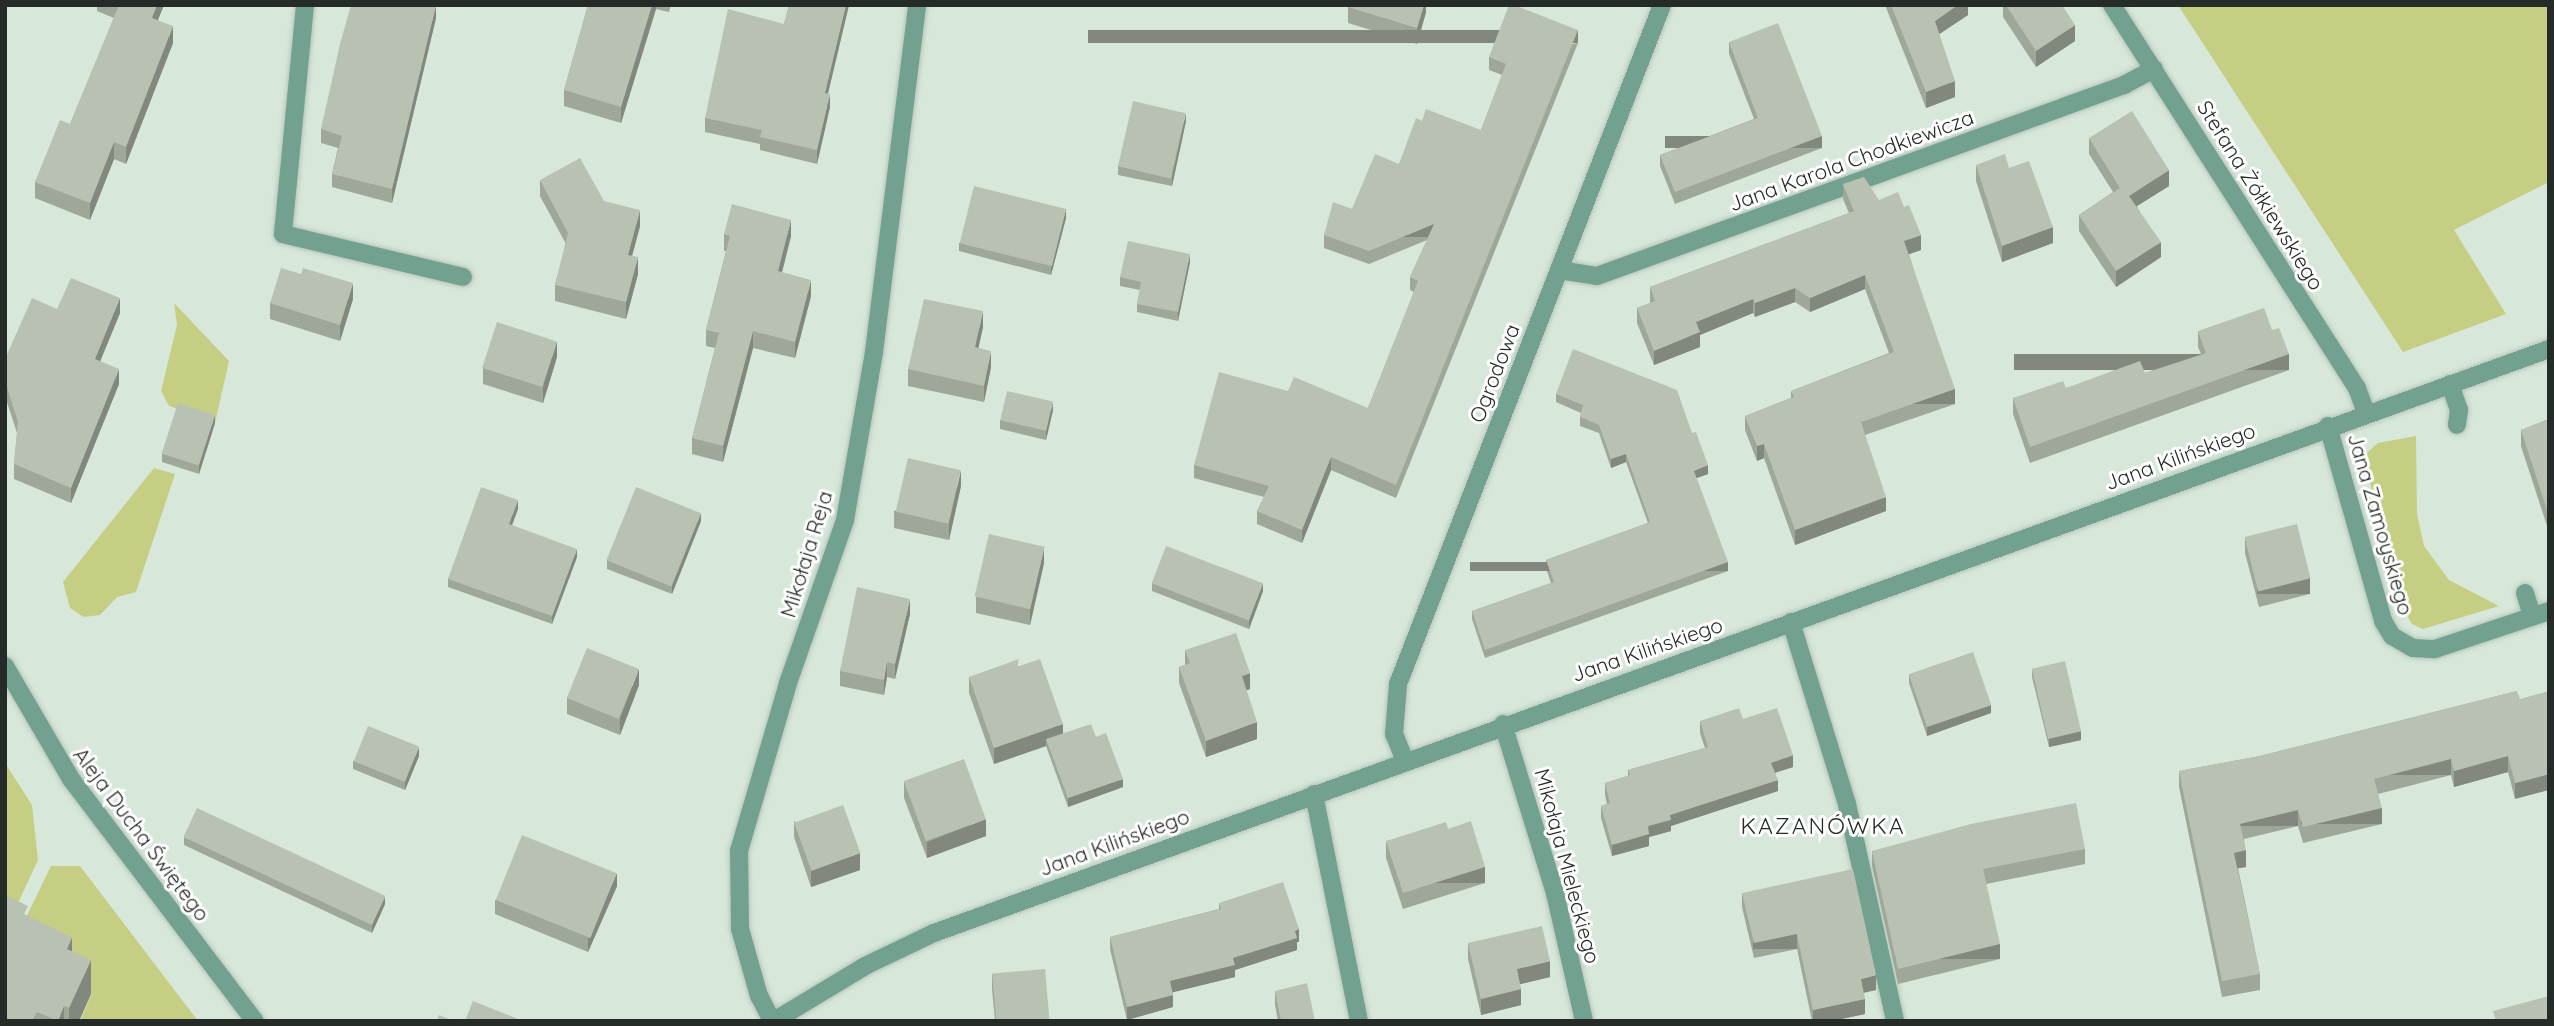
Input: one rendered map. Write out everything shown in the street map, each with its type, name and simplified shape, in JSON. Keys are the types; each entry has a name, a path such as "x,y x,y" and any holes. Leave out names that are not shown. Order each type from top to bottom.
{"street":[{"path":"305,5 283,234 463,276"},
{"name":"Mikołaja Reja","path":"773,1021 759,996 740,929 739,851 788,683 845,520 874,352 917,5"},
{"name":"Ogrodowa","path":"1405,761 1394,734 1398,684 1661,5"},
{"name":"Stefana Żółkiewskiego","path":"2112,5 2357,388 2366,413"},
{"name":"Jana Karola Chodkiewicza","path":"1559,270 1597,276 2124,85 2154,69"},
{"name":"Jana Kilińskiego","path":"773,1021 865,966 934,933 1503,724 2549,349"},
{"path":"2450,384 2459,410 2457,425"},
{"name":"Jana Zamoyskiego","path":"2328,426 2383,621 2392,636 2413,649 2435,649 2540,613"},
{"path":"2525,593 2540,613"},
{"path":"1791,622 1847,804 1895,1021"},
{"name":"Aleja Ducha Świętego","path":"5,666 71,779 255,1021"},
{"name":"Mikołaja Mieleckiego","path":"1503,724 1555,893 1584,1021"},
{"path":"1314,794 1359,1021"}],"green space":[{"path":"2178,5 2549,5 2549,182 2454,230 2506,314 2403,352"},
{"path":"174,303 229,361 215,423 169,406 161,391 177,325"},
{"path":"2416,436 2417,514 2424,546 2449,580 2499,606 2423,629 2412,624 2404,611 2363,456 2378,443"},
{"path":"154,468 175,474 136,592 117,597 100,615 84,617 70,608 63,582"},
{"path":"5,763 32,805 38,860 6,929"},
{"path":"51,866 80,866 198,1021 80,1021 92,993 68,982 18,934"}],"building":[{"path":"119,5 157,5 152,18 173,26 126,147 114,142 90,203 35,182 60,120 70,124"},
{"path":"351,5 436,5 392,189 332,174 342,136 321,129"},
{"path":"588,5 652,5 621,107 564,90"},
{"path":"789,5 846,5 825,93 830,94 817,150 760,137 762,130 705,118 728,9 784,24"},
{"path":"1424,5 1417,28 1348,7"},
{"path":"1509,5 1578,30 1396,485 1331,457 1302,530 1257,511 1269,486 1194,465 1219,372 1288,391 1294,377 1368,408 1418,281 1410,277 1434,224 1369,251 1324,235 1333,202 1352,209 1375,154 1399,164 1416,118 1422,121 1426,109 1481,130 1506,64 1489,57"},
{"path":"1891,5 1958,5 1935,21 1955,81 1926,92"},
{"path":"2006,5 2062,5 2075,25 2036,51"},
{"path":"1778,23 1822,136 1675,192 1660,155 1758,118 1729,42"},
{"path":"1133,101 1186,113 1171,178 1118,166"},
{"path":"2132,111 2169,170 2129,196 2161,242 2116,271 2079,215 2120,188 2089,138"},
{"path":"2005,154 2009,168 2029,161 2053,227 2002,246 1976,165"},
{"path":"580,158 604,201 640,210 628,255 638,257 626,302 555,285 568,233 540,180"},
{"path":"1864,177 1879,200 1898,192 1904,207 1909,205 1921,235 1904,241 1955,389 1861,422 1886,497 1795,530 1764,444 1757,446 1745,416 1794,397 1791,391 1894,352 1865,275 1810,298 1795,288 1755,303 1753,299 1696,322 1700,332 1654,351 1637,308 1655,301 1650,287 1854,211 1843,184"},
{"path":"974,186 1066,209 1052,266 960,243"},
{"path":"732,204 791,220 778,271 811,280 795,342 753,331 723,446 692,438 719,333 706,330 730,236 724,234"},
{"path":"1128,241 1190,254 1178,312 1137,304 1141,282 1120,277"},
{"path":"281,268 301,274 303,268 353,283 340,325 270,303"},
{"path":"71,278 120,298 95,359 119,369 71,488 14,464 18,422 5,381 5,359 32,298 57,309"},
{"path":"924,299 983,311 975,347 991,351 984,386 908,369"},
{"path":"2264,308 2272,330 2279,328 2289,354 2030,447 2013,398 2063,381 2066,388 2140,361 2145,373 2206,353 2198,331"},
{"path":"497,322 557,341 542,387 482,368"},
{"path":"1573,349 1677,390 1692,433 1696,432 1708,465 1694,471 1728,562 1485,650 1472,611 1554,582 1546,560 1650,522 1626,454 1611,459 1599,425 1580,417 1583,405 1556,394"},
{"path":"1007,391 1053,402 1046,431 1000,420"},
{"path":"178,403 215,415 199,465 162,453"},
{"path":"2549,419 2549,512 2548,513 2521,430"},
{"path":"908,458 961,470 948,524 896,512"},
{"path":"481,487 518,500 509,524 577,549 552,616 448,579"},
{"path":"636,487 701,513 671,586 606,560"},
{"path":"2297,524 2311,578 2258,591 2245,537"},
{"path":"989,534 1045,547 1030,609 975,596"},
{"path":"1166,546 1263,583 1249,621 1152,583"},
{"path":"857,587 910,599 895,664 887,662 884,680 840,671"},
{"path":"1236,633 1250,673 1242,676 1257,722 1206,741 1179,667 1190,663 1185,650"},
{"path":"587,648 639,669 619,719 567,698"},
{"path":"1973,652 1991,705 1927,727 1909,674"},
{"path":"1019,659 1017,667 1040,659 1063,724 994,748 969,677"},
{"path":"2065,661 2081,731 2048,739 2032,669"},
{"path":"2517,691 2520,699 2549,691 2549,774 2515,783 2508,756 2454,771 2451,759 2374,779 2382,808 2303,827 2298,810 2240,824 2246,850 2234,853 2260,974 2222,981 2179,771 2260,756"},
{"path":"1739,708 1743,719 1777,708 1793,755 1771,763 1778,780 1670,815 1671,820 1648,826 1649,834 1612,845 1601,806 1610,803 1605,783 1630,775 1628,770 1708,747 1700,721"},
{"path":"1091,724 1096,737 1106,733 1123,779 1068,798 1046,739"},
{"path":"368,726 419,747 405,782 354,761"},
{"path":"964,759 986,819 926,841 904,781"},
{"path":"2076,803 2085,849 1983,869 2000,944 1898,969 1872,851 1971,824"},
{"path":"843,805 860,853 812,871 794,823"},
{"path":"197,808 386,896 372,925 183,837"},
{"path":"1471,821 1485,867 1403,893 1386,841 1446,822 1448,829"},
{"path":"522,835 617,873 590,938 496,900"},
{"path":"1853,869 1876,975 1861,979 1865,999 1813,1010 1797,934 1754,943 1742,893"},
{"path":"1283,882 1299,929 1295,931 1297,938 1233,958 1235,965 1170,981 1173,995 1127,1007 1110,937 1221,909 1219,903"},
{"path":"5,895 28,906 24,914 72,937 67,949 91,960 69,1008 64,1006 58,1021 37,1012 32,1021 5,1021"},
{"path":"1542,926 1550,961 1517,969 1521,989 1481,999 1468,943"},
{"path":"1045,969 1050,1021 996,1021 992,974"},
{"path":"1307,983 1315,1021 1281,1021 1275,991"},
{"path":"2549,996 2549,1021 2496,1021 2493,1011"},
{"path":"473,1001 523,1021 465,1021"},
{"path":"439,1015 454,1021 437,1021"}],"district":[{"name":"KAZANÓWKA","path":"1823,826"}]}
